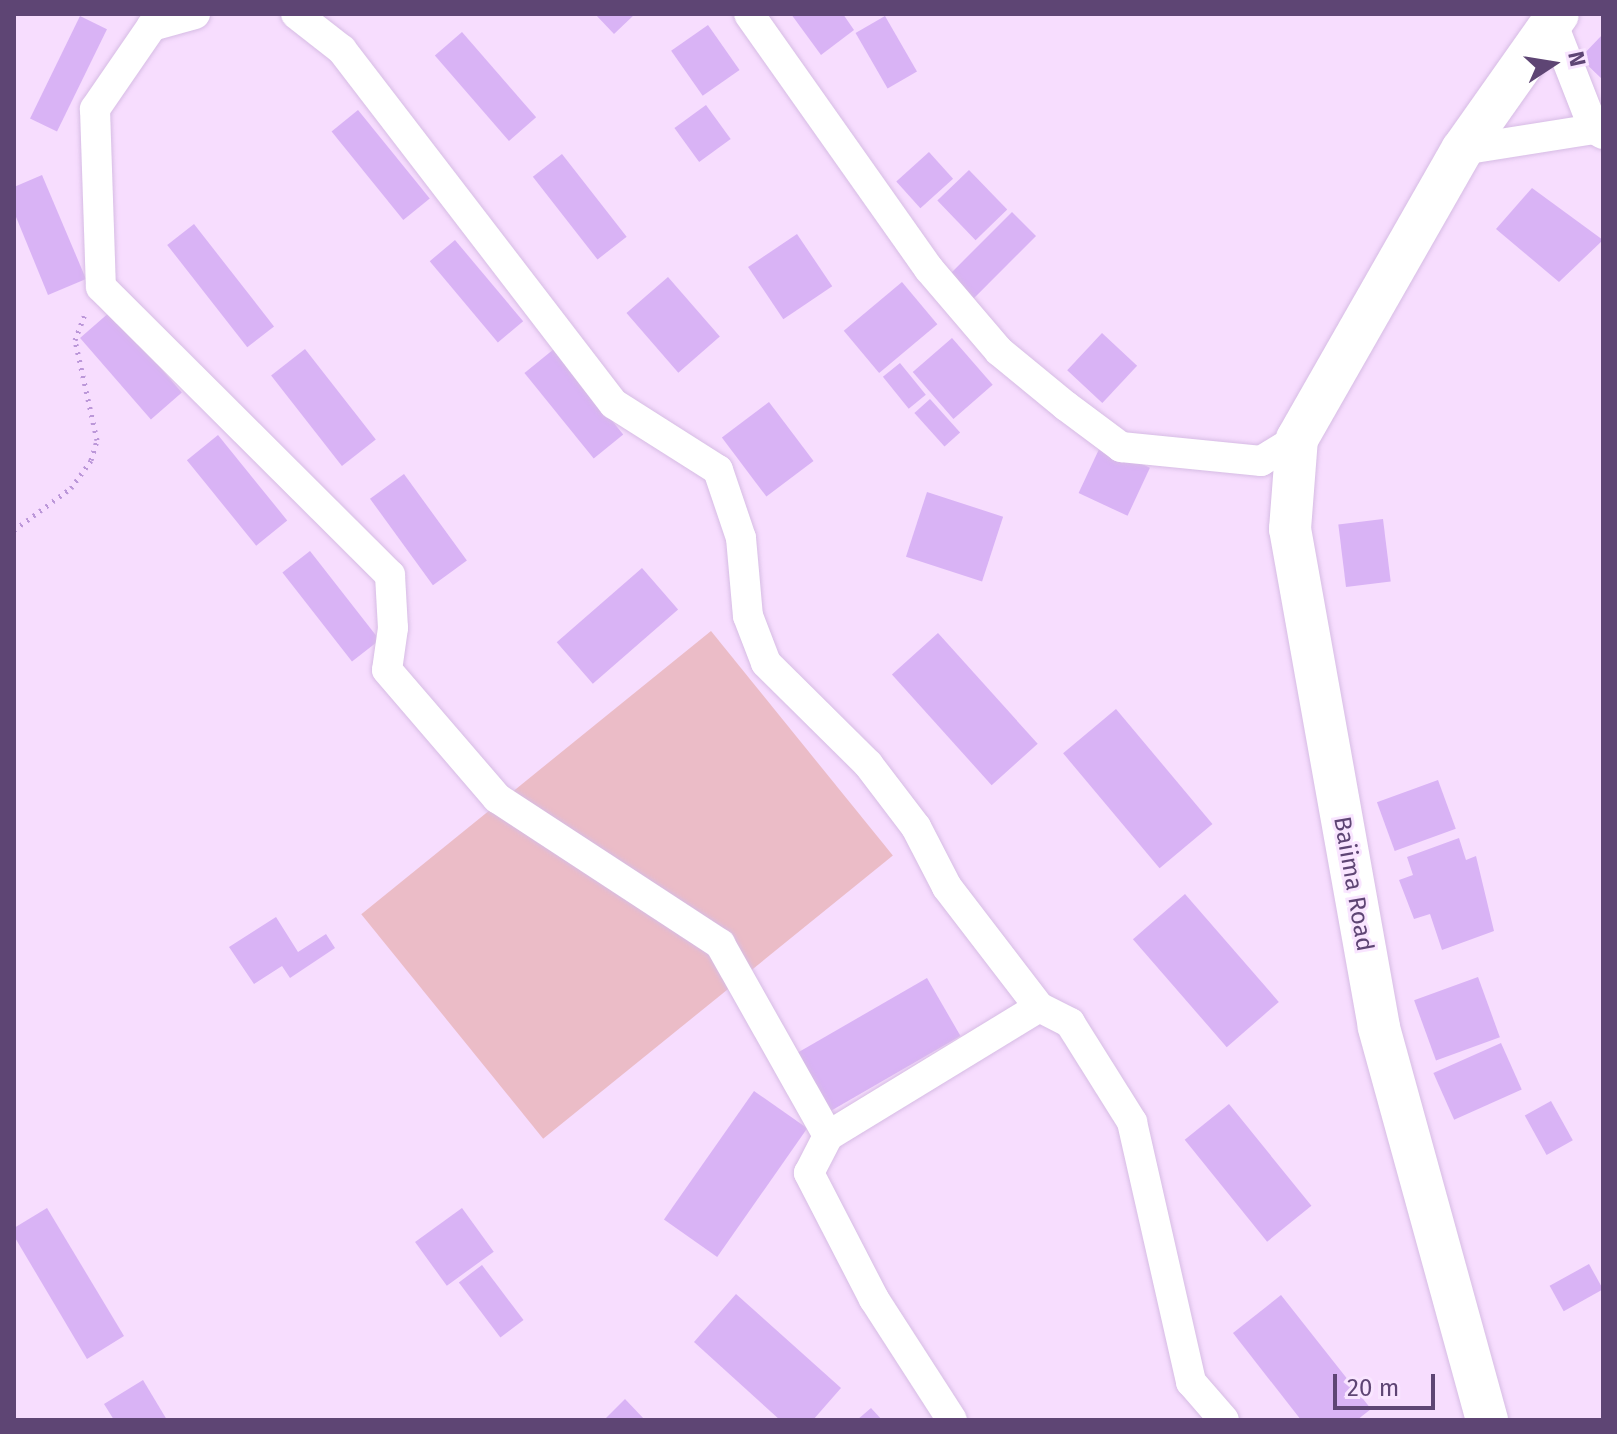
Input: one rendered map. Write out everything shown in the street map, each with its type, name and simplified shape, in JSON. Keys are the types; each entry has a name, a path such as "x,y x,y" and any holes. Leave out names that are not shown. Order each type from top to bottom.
{"street":[{"path":"195,14 152,26 95,109 101,287 390,575 393,628 387,670 497,798 720,944 828,1136"},
{"path":"296,14 342,50 614,404 718,470 741,538 748,616 766,663 868,764 916,827 947,887 1039,1007 1070,1023 1132,1122 1191,1382 1224,1420"},
{"path":"749,14 929,269 999,351 1066,406 1121,447 1261,461 1297,439"},
{"path":"1462,150 1598,132 1555,18"},
{"name":"Baiima Road","path":"1487,1420 1379,1027 1290,529 1297,439 1462,150 1555,18"},
{"path":"952,1420 874,1299 857,1255 809,1173 828,1136 1039,1007"}],"path":[{"path":"14,530 71,488 91,460 97,440 75,340 101,287"}],"shaded area":[{"path":"711,631 893,856 543,1139 361,914"}],"building":[{"path":"595,14 635,14 614,34"},
{"path":"791,14 843,14 854,30 821,55"},
{"path":"80,16 107,29 57,132 30,118"},
{"path":"885,16 917,71 888,88 856,33"},
{"path":"708,25 740,70 703,96 671,51"},
{"path":"462,32 536,117 509,141 435,56"},
{"path":"1603,34 1603,80 1580,58"},
{"path":"706,105 731,139 699,162 674,128"},
{"path":"358,110 430,199 403,220 332,131"},
{"path":"929,152 953,179 920,208 896,181"},
{"path":"562,154 627,237 597,260 533,177"},
{"path":"969,170 1007,210 976,240 937,201"},
{"path":"42,175 86,279 48,295 14,212 14,187"},
{"path":"1532,188 1603,240 1559,282 1496,229"},
{"path":"1012,212 1036,236 972,300 948,276"},
{"path":"194,224 274,326 247,347 167,245"},
{"path":"797,234 832,286 783,319 748,267"},
{"path":"455,240 523,321 498,342 430,261"},
{"path":"668,277 720,337 678,373 626,313"},
{"path":"902,282 937,324 879,373 844,331"},
{"path":"111,311 182,393 151,419 80,338"},
{"path":"1102,333 1137,366 1102,403 1067,370"},
{"path":"952,338 993,385 953,419 913,372"},
{"path":"305,349 376,440 342,466 271,375"},
{"path":"554,349 623,434 594,458 524,373"},
{"path":"900,363 926,395 909,409 883,377"},
{"path":"930,399 960,432 945,446 914,413"},
{"path":"769,402 814,461 766,497 722,438"},
{"path":"218,435 287,520 256,546 187,460"},
{"path":"1101,445 1150,468 1128,516 1079,493"},
{"path":"404,474 467,561 433,585 370,499"},
{"path":"927,492 1003,517 982,581 906,557"},
{"path":"1383,519 1391,582 1346,587 1338,524"},
{"path":"310,551 380,640 352,662 282,573"},
{"path":"642,568 678,610 593,684 557,642"},
{"path":"938,633 1038,744 992,785 892,674"},
{"path":"1116,709 1212,824 1160,868 1063,753"},
{"path":"1438,780 1456,829 1395,851 1377,802"},
{"path":"1459,838 1466,860 1476,856 1494,931 1442,950 1430,914 1414,919 1399,880 1413,875 1407,857"},
{"path":"1185,894 1279,1002 1227,1047 1133,939"},
{"path":"276,917 298,952 326,934 335,948 290,978 282,966 254,984 229,947"},
{"path":"1478,977 1500,1037 1436,1060 1414,1000"},
{"path":"927,978 961,1036 829,1112 795,1054"},
{"path":"1501,1043 1522,1090 1454,1120 1433,1073"},
{"path":"754,1091 807,1128 717,1257 664,1220"},
{"path":"1551,1101 1573,1140 1547,1155 1525,1116"},
{"path":"1229,1104 1311,1206 1267,1242 1185,1140"},
{"path":"47,1208 124,1336 87,1359 14,1236 14,1228"},
{"path":"462,1208 494,1252 447,1286 415,1242"},
{"path":"1589,1264 1603,1289 1564,1311 1550,1286"},
{"path":"482,1265 524,1320 500,1338 459,1282"},
{"path":"736,1294 841,1388 813,1420 780,1420 694,1342"},
{"path":"1281,1295 1371,1409 1357,1420 1301,1420 1233,1333"},
{"path":"143,1380 167,1420 114,1420 104,1404"},
{"path":"625,1399 645,1420 604,1420"},
{"path":"871,1408 882,1420 857,1420"}]}
